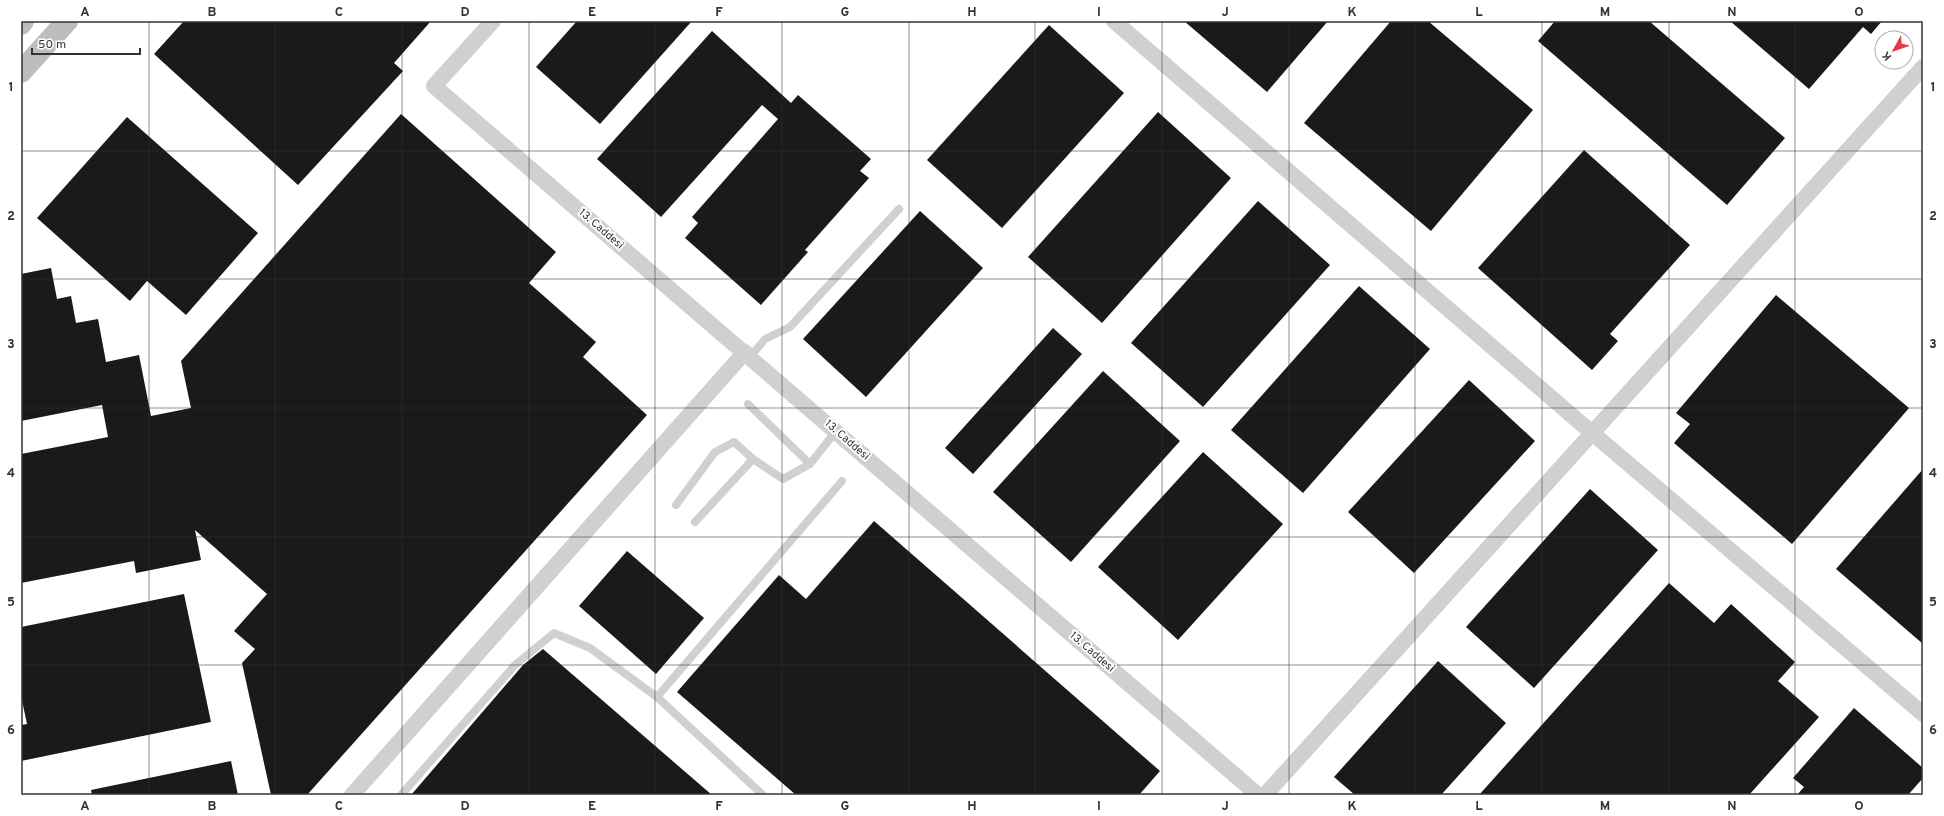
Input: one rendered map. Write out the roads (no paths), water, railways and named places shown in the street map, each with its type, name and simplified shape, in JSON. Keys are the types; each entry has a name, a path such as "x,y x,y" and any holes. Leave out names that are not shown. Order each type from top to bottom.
{"street":[{"path":"21,72 67,21"},
{"name":"13. Caddesi","path":"493,21 434,86 1258,795"},
{"path":"1114,21 1591,432 1923,714"},
{"path":"1265,795 1591,432 1923,67"},
{"path":"352,795 747,354"}],"lane":[{"path":"747,354 765,339 790,327 899,209"},
{"path":"748,404 810,464"},
{"path":"676,505 715,452 734,442 753,458 783,479 810,464 836,431"},
{"path":"694,522 753,458"},
{"path":"657,697 842,481"},
{"path":"401,795 515,665 554,633 590,648 657,697 763,795"}]}
